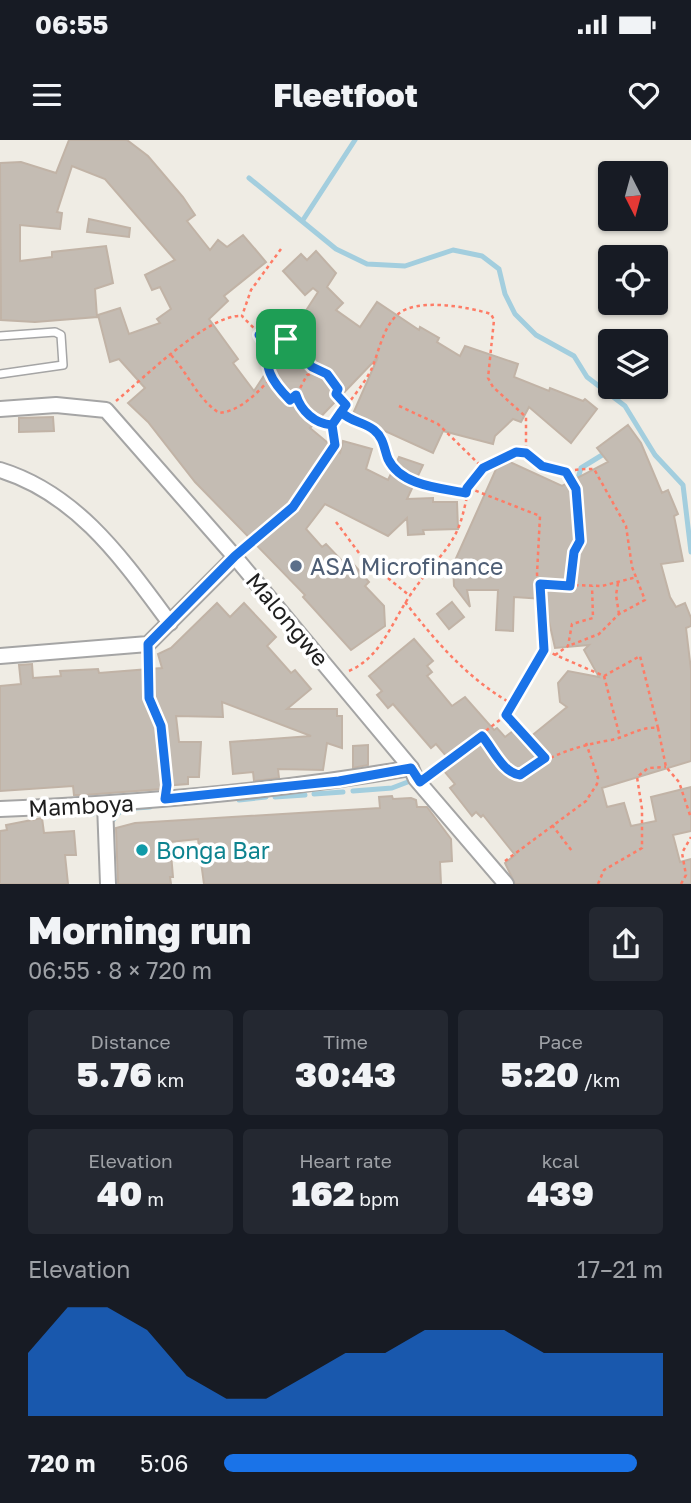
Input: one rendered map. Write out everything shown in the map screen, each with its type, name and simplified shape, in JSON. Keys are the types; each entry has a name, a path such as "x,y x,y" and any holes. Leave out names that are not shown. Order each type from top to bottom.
{"street":[{"path":"0,409 56,405 106,410"},
{"name":"Malongwe","path":"106,410 235,556 506,884"},
{"path":"0,470 24,478 59,497 116,549 170,623"},
{"path":"0,656 148,644 235,556"},
{"name":"Mamboya","path":"0,809 165,799 339,781 411,768"},
{"path":"105,804 108,884"}],"lane":[{"path":"0,336 55,332 61,335 64,365 0,374"}],"path":[{"path":"242,317 251,290 281,249"},
{"path":"235,556 293,507 335,445 332,425 371,369 384,335 397,314 409,309 435,305 468,307 491,314 494,320 488,378 493,387 526,417 526,453"},
{"path":"106,410 171,355 224,318 242,317 264,341 272,377 290,400 296,395 306,375 323,372"},
{"path":"259,335 275,332 312,367 323,372 336,385 336,394 346,405"},
{"path":"171,355 190,378 201,400 219,413 230,411 244,403 272,377"},
{"path":"296,395 306,413 332,425"},
{"path":"400,406 438,424 483,468"},
{"path":"341,412 348,419 374,430 382,439 391,466 400,475 418,483 466,493"},
{"path":"336,676 360,666 389,633 405,603 454,537 461,522 467,488 483,468 516,452 526,453 542,466 566,472 581,468 597,471 626,526 632,567 645,600 639,606 619,614 599,634 568,646 555,655"},
{"path":"566,472 576,489 580,541 574,552 570,586"},
{"path":"420,782 506,715 544,650 537,536 540,516 467,488"},
{"path":"336,522 362,557 410,596"},
{"path":"540,584 592,586 638,577"},
{"path":"618,583 615,595 619,614"},
{"path":"568,646 570,627 593,618 592,586"},
{"path":"405,603 455,663 490,691 512,704"},
{"path":"148,644 149,698 161,726 167,785 165,799"},
{"path":"544,650 604,676"},
{"path":"604,676 640,656 666,767 679,782 691,818"},
{"path":"604,676 620,737"},
{"path":"506,715 545,758"},
{"path":"482,736 513,774 520,775 545,758 586,743 620,737 649,727 658,728"},
{"path":"494,869 586,801 597,784 586,743"},
{"path":"598,884 604,870 642,848 642,809 637,777 648,768 666,767"},
{"path":"552,825 572,851"},
{"path":"681,884 686,875 682,853 691,837"}],"building":[{"path":"69,140 127,140 148,156 183,197 195,215 187,221 210,250 218,240 227,247 243,235 266,262 224,296 228,301 209,319 238,359 233,363 254,391 318,292 313,288 305,295 283,271 301,254 307,260 316,251 336,273 327,287 343,303 336,310 360,327 377,302 419,330 420,327 439,338 437,342 460,356 465,346 518,364 514,377 549,391 550,388 583,401 585,399 597,409 571,443 529,407 521,422 513,419 495,436 493,444 443,431 433,453 352,416 378,357 310,428 340,453 343,441 372,449 366,469 388,480 399,457 423,465 407,499 433,498 433,502 457,502 458,529 423,530 424,534 408,535 407,518 388,536 325,504 306,529 322,547 326,544 343,562 348,558 369,582 365,586 384,606 385,626 351,650 303,597 305,595 195,482 148,422 128,403 145,388 119,359 110,362 98,315 120,308 129,334 160,323 157,319 171,309 160,287 152,290 145,275 175,260 105,179 72,166 57,212 62,213 60,229 20,225 20,261 52,257 52,252 106,246 113,283 95,289 97,317 35,322 1,320 0,163 21,162 56,173"},
{"path":"89,219 130,228 129,237 87,232"},
{"path":"53,417 54,431 19,432 19,418"},
{"path":"628,425 641,443 662,493 668,490 678,514 674,516 683,561 661,564 670,597 676,607 685,603 691,618 691,626 686,628 691,670 691,761 602,788 607,807 624,803 631,826 656,821 651,797 691,787 691,831 673,835 680,862 691,859 691,884 515,884 505,863 515,855 483,815 481,817 476,812 472,816 450,788 455,784 444,771 453,764 436,744 431,748 393,704 388,708 377,695 382,691 369,676 414,639 433,661 427,666 432,672 427,676 452,706 465,697 494,730 497,728 505,737 513,731 524,742 567,707 560,702 558,683 568,671 599,677 584,650 589,645 555,648 544,599 514,597 513,631 496,630 498,590 467,590 470,607 454,586 453,565 501,458 562,486 608,462 597,448"},
{"path":"452,602 464,617 449,629 437,614"},
{"path":"217,603 230,617 244,603 276,637 267,646 291,673 295,670 311,689 287,709 337,709 337,716 342,716 342,748 327,743 323,770 278,769 279,778 254,781 253,772 233,774 230,742 311,736 222,702 223,717 176,716 179,742 201,742 199,777 188,777 188,784 162,786 162,789 84,795 74,795 73,786 0,791 0,686 21,684 19,665 32,664 33,678 61,676 60,671 98,669 99,673 162,668 158,654 171,648"},
{"path":"368,745 368,765 353,768 353,746"},
{"path":"392,796 393,799 411,798 416,800 417,807 427,807 451,839 452,861 440,862 441,884 204,884 198,839 170,842 173,877 170,877 171,884 118,884 116,828 135,823 380,808 379,797"},
{"path":"42,818 44,833 74,831 76,855 65,855 68,884 0,884 0,831 7,830 6,825"}],"waterway":[{"path":"303,220 355,140"},
{"path":"249,178 336,249 367,264 405,266 453,250 482,256 499,269 505,294 515,314 536,335 574,356 587,377 625,406 655,455 683,485 691,552"},
{"path":"577,482 581,468 607,452"},
{"path":"353,791 392,788 413,780"},
{"path":"314,794 343,792"},
{"path":"275,797 305,795"},
{"path":"239,800 266,797"},
{"path":"113,820 122,809 150,807"},
{"path":"76,811 93,814"}],"place":[{"name":"ASA Microfinance","path":"296,566"},
{"name":"Bonga Bar","path":"142,850"}],"route":[{"path":"286,339 275,332 259,335 264,341 269,372 284,394 290,400 296,395 306,413 326,425 332,425 341,412 348,419 374,430 382,439 391,466 400,475 418,483 466,493 475,475 483,468 516,452 526,453 542,466 566,472 573,480 580,541 574,552 570,586 540,584 544,650 506,715 545,758 520,775 513,774 507,768 482,736 420,782 411,768 339,781 165,799 166,761 161,726 149,698 148,644 235,556 293,507 335,445 332,425 341,412 346,405 336,394 338,389 333,380 312,367 286,339"}]}
